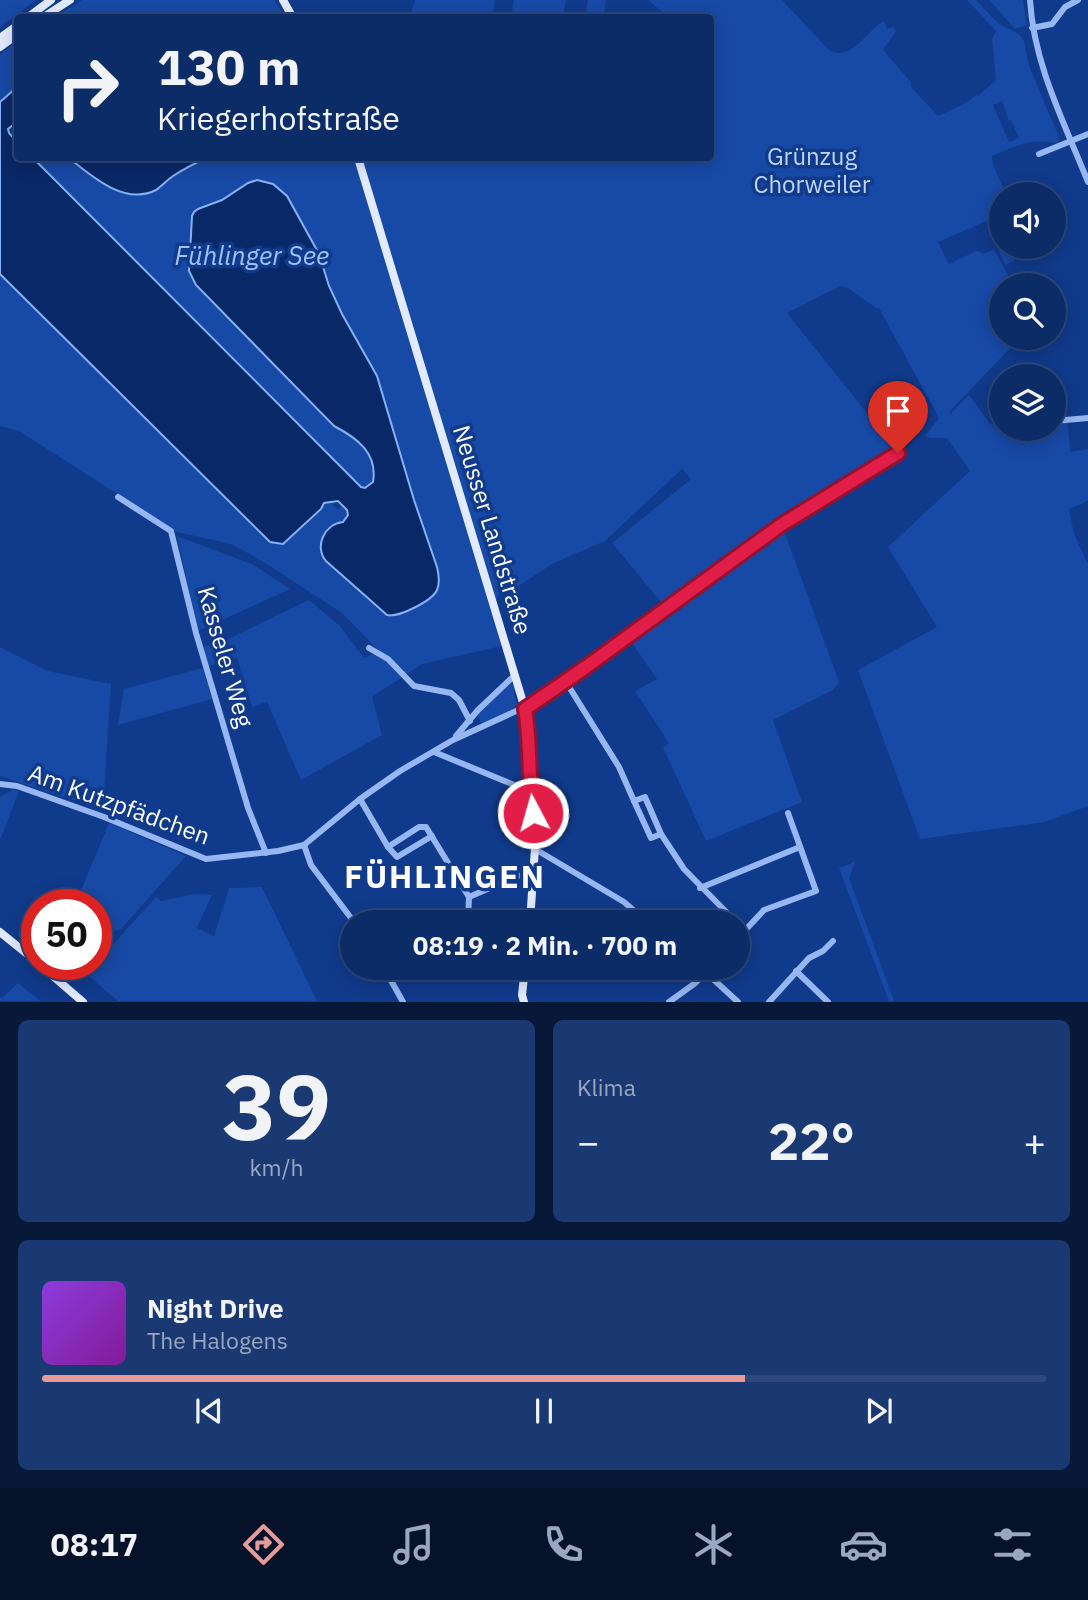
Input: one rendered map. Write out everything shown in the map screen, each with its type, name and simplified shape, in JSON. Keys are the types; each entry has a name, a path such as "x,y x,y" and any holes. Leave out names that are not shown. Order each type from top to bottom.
{"main road":[{"path":"32,14 51,0"},
{"path":"48,14 70,0"},
{"path":"0,38 14,27"},
{"name":"Neusser Landstraße","path":"359,161 525,709 530,747 529,791 535,825 531,910"},
{"path":"0,932 21,949"},
{"path":"58,980 83,1002"},
{"path":"520,999 523,980"}],"street":[{"path":"1030,0 1032,28 1043,72 1088,182"},
{"path":"1032,28 1052,24 1065,7 1078,0"},
{"path":"1039,154 1088,134"},
{"path":"1066,420 1088,418"},
{"path":"345,910 311,866 304,845 360,799 400,771 453,740 525,709 781,525 904,450"},
{"name":"Kasseler Weg","path":"118,497 171,531 196,633 248,807 267,853"},
{"path":"369,648 388,659 414,686 451,693 470,721"},
{"path":"453,740 478,710 515,675"},
{"path":"566,681 619,767 651,838 661,834"},
{"path":"434,752 529,791"},
{"name":"Am Kutzpfädchen","path":"0,783 17,786 104,817 206,859 267,853 304,845"},
{"path":"634,801 645,797 661,834 684,869 724,910"},
{"path":"360,799 397,857 432,836"},
{"path":"750,925 764,910 816,891 788,813"},
{"path":"388,846 424,826 469,897 468,910"},
{"path":"701,888 800,848"},
{"path":"535,849 633,910"},
{"path":"469,897 534,869"},
{"path":"769,1002 808,958 833,941"},
{"path":"796,971 828,1002"},
{"path":"391,980 403,1002"},
{"path":"669,1002 694,980"},
{"path":"717,980 738,1002"}],"green space":[{"path":"0,0 36,0 14,14 0,27"},
{"path":"83,0 274,0 284,14 58,14"},
{"path":"415,0 495,0 493,14 411,14"},
{"path":"514,0 566,0 564,14 512,14"},
{"path":"588,0 606,0 604,14 586,14"},
{"name":"Grünzug Chorweiler","path":"648,0 782,0 829,50 837,53 852,49 884,21 887,29 893,27 896,31 883,50 911,82 911,87 938,116 978,96 996,80 992,39 996,31 967,0 976,0 999,24 1019,34 1024,41 1029,66 1059,137 1055,143 1030,142 992,156 1001,182 989,182 989,220 938,242 949,264 976,251 984,254 989,252 989,259 999,259 1007,273 989,273 989,350 1008,350 995,364 989,364 989,370 949,412 952,415 969,395 989,423 989,441 1066,441 1067,413 1070,452 1088,449 1088,501 1069,509 1074,534 1088,564 1088,806 1045,822 920,839 858,670 937,627 888,547 970,471 947,438 925,436 939,418 879,308 848,288 840,286 787,313 898,452 810,504 666,608 612,543 691,479 682,469 605,541 552,564 511,591 506,579 493,607 506,645 422,664 372,697 382,735 301,780 267,702 252,707 237,657 209,666 203,647 224,641 309,600 340,626 364,658 379,651 342,613 259,559 231,544 177,532 19,431 0,426 0,274 270,542 284,544 324,503 333,501 337,509 343,506 347,510 346,519 329,529 320,542 336,570 379,610 392,617 403,613 437,567 377,376 342,314 329,286 319,254 287,196 248,183 222,200 205,206 192,216 189,271 196,285 334,426 364,448 374,472 373,482 365,488 361,487 36,161 73,161 105,185 127,193 173,177 202,161 714,161 714,14 664,14","holes":["1002,101 1019,138 1009,142 993,105"]},
{"path":"989,0 1023,0 1027,25 1015,29"},
{"path":"14,44 14,90 0,102 0,54"},
{"path":"1002,259 1015,259 1015,260 1005,265"},
{"path":"783,528 839,682 833,690 773,720 802,802 706,841 663,747 669,743 635,691 657,679 630,640 724,568"},
{"path":"177,536 254,565 290,589 198,631"},
{"path":"0,647 48,671 111,684 103,810 0,776"},
{"path":"203,668 212,699 118,725 124,689"},
{"path":"510,684 513,685 517,705 509,712 481,723 478,716 481,710"},
{"path":"13,790 19,791 0,840 0,797"},
{"path":"109,823 186,856 121,929 116,931 112,929 112,889 82,889"},
{"path":"855,862 849,878 894,1001 889,1001 839,868"},
{"path":"262,887 317,1001 118,1001 93,980 112,980 112,945 156,897 161,901 195,894 212,895 197,928 214,936 229,888"},
{"path":"18,983 40,1001 0,1001 0,997"}],"water":[{"name":"Fühlinger See","path":"14,90 14,124 8,129 14,139 14,161 36,161 361,487 365,488 373,482 374,472 364,448 334,426 196,285 189,271 194,212 257,180 273,184 287,196 319,254 329,286 342,314 377,376 438,570 438,587 429,599 406,611 387,615 326,561 321,549 323,537 331,527 343,522 348,515 338,501 324,503 321,509 283,544 270,542 0,274 0,102"},
{"name":"Fühlinger See","path":"73,161 201,161 173,176 156,190 144,194 121,192"}],"district":[{"name":"FÜHLINGEN","path":"445,877"}],"route":[{"path":"533,813 529,791 530,747 525,709 781,525 898,453"}]}
